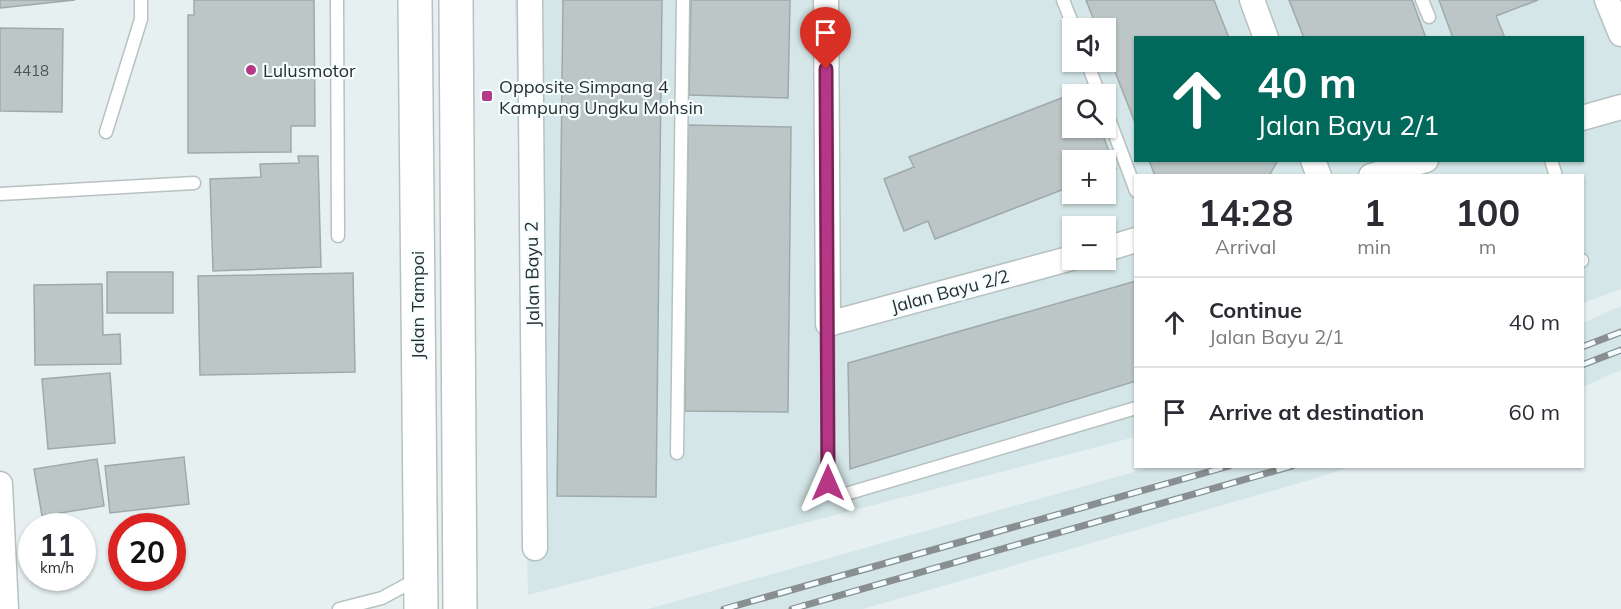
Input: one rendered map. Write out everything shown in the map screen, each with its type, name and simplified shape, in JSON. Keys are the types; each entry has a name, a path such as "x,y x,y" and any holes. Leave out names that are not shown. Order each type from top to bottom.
{"main road":[{"name":"Jalan Tampoi","path":"415,0 420,593"},
{"path":"456,0 460,609"}],"street":[{"name":"Jalan Bayu 2","path":"530,0 535,548"},
{"path":"826,0 828,324"},
{"path":"1251,0 1265,36"},
{"path":"1608,0 1621,34"},
{"path":"1584,117 1621,108"},
{"path":"1378,174 1419,162"},
{"path":"1116,246 1134,241"},
{"name":"Jalan Bayu 2/2","path":"828,324 1062,261"},
{"path":"0,484 6,609"}],"lane":[{"path":"106,132 141,19 141,0"},
{"path":"337,0 338,236"},
{"path":"677,453 683,0"},
{"path":"1064,0 1070,18"},
{"path":"1422,0 1429,17"},
{"path":"1116,138 1134,186"},
{"path":"0,195 194,183"},
{"path":"828,324 828,483 839,496 1134,409"},
{"path":"339,609 382,598 420,593"}],"shaded area":[{"path":"515,0 1621,0 1621,289 1584,303 1584,174 1134,174 1134,437 528,595"},
{"path":"1621,306 1621,370 1584,387 1584,323"},
{"path":"1148,468 1347,468 863,609 648,609"}],"building":[{"path":"0,0 75,0 0,8"},
{"name":"Lulusmotor","path":"194,0 314,0 315,126 291,126 291,152 188,153 188,15 194,15"},
{"path":"563,0 662,0 656,497 557,496"},
{"path":"691,0 790,0 788,98 689,95"},
{"path":"1086,0 1214,0 1228,36 1134,36 1134,120 1115,72 1116,18 1093,18"},
{"path":"1289,0 1412,0 1425,36 1303,36"},
{"path":"1439,0 1538,0 1496,16 1504,36 1452,36"},
{"path":"0,28 63,29 62,112 0,111"},
{"path":"1062,98 1062,138 1104,138 1109,150 1062,150 1062,190 935,239 928,221 904,231 884,179 914,167 909,157"},
{"path":"688,125 791,127 788,412 685,411"},
{"path":"298,156 318,156 321,267 213,271 210,179 261,177 260,164 299,163"},
{"path":"1150,162 1277,162 1270,174 1154,174"},
{"path":"107,272 173,272 173,313 107,313"},
{"path":"353,273 355,372 200,375 198,276"},
{"path":"1134,282 1134,382 850,469 848,363"},
{"path":"102,284 103,335 120,334 121,364 35,365 34,285"},
{"path":"110,373 115,443 48,449 42,379"},
{"path":"184,457 189,504 110,513 105,466"},
{"path":"97,459 104,506 61,513 41,513 34,469"}],"railway":[{"path":"1584,346 1621,332"},
{"path":"1584,364 1621,350"},
{"path":"724,609 1222,468"},
{"path":"792,609 1285,468"}],"place":[{"name":"Lulusmotor","path":"251,70"},
{"name":"Opposite Simpang 4 Kampung Ungku Mohsin","path":"487,96"}],"route":[{"path":"826,69 828,483"}]}
